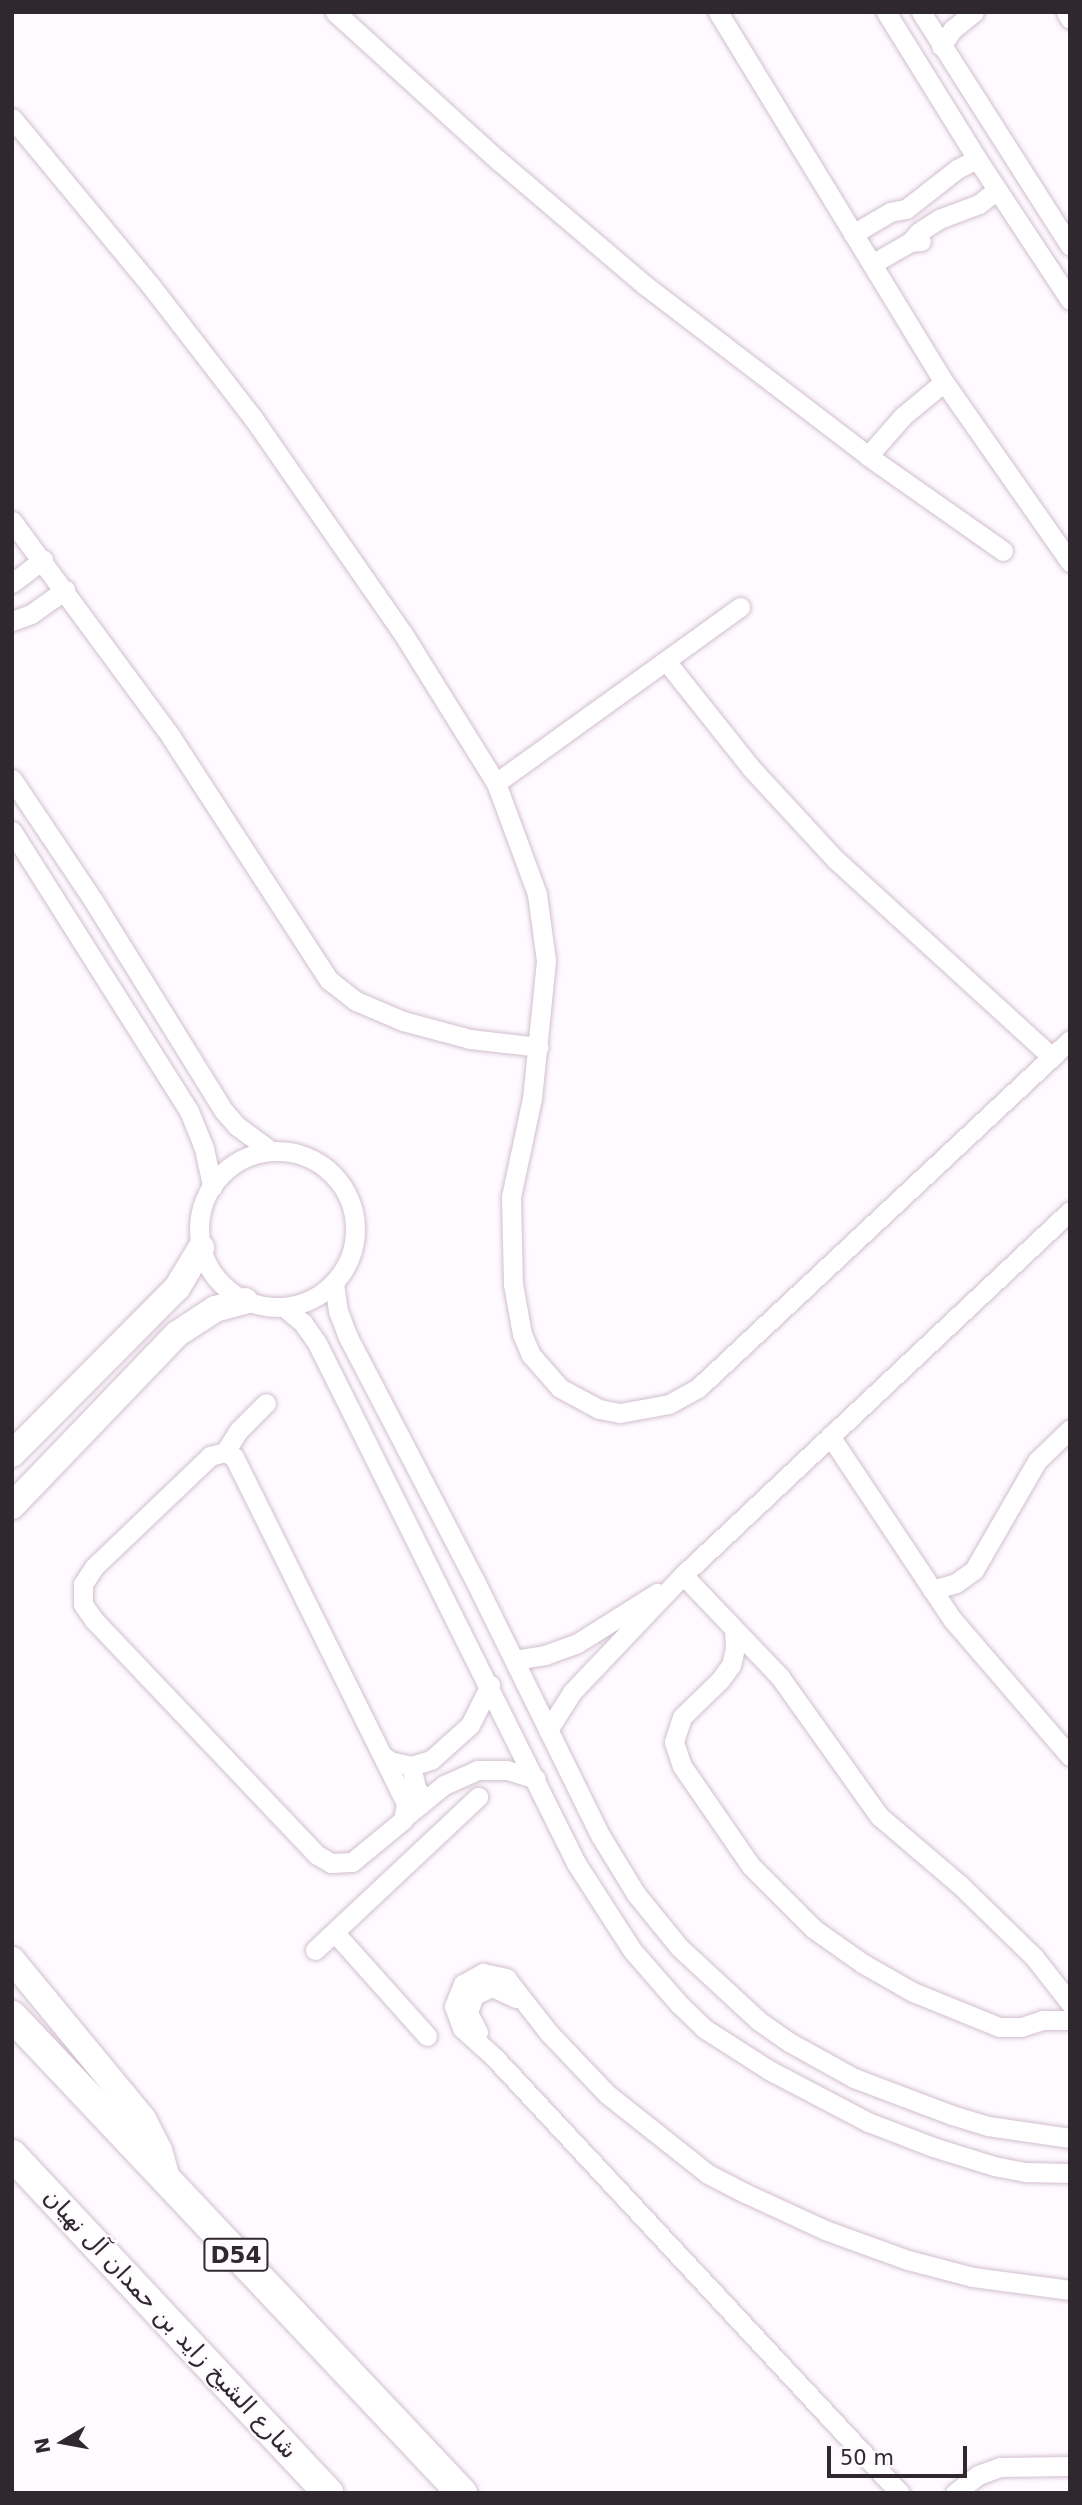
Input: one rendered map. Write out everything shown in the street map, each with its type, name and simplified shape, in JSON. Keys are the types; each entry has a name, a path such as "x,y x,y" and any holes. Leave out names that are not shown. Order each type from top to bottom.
{"main road":[{"name":"D54","path":"12,2016 462,2493"},
{"name":"شارع الشيخ زايد بن حمدان آل نهيان","path":"12,2155 328,2493"}],"street":[{"path":"335,12 499,161 646,286 868,456 1003,551"},
{"path":"718,12 944,382 1070,562"},
{"path":"886,12 977,159 1070,300"},
{"path":"921,12 1070,246"},
{"path":"941,46 953,29 974,12"},
{"path":"1066,12 1070,19"},
{"path":"12,118 151,286 261,429 402,632 496,783 527,861 543,927 546,961 532,1098 511,1197 511,1255 517,1313 531,1355 560,1388 588,1405 620,1413 669,1404 698,1388 1070,1040"},
{"path":"853,234 890,212 903,196 926,185 937,184 977,159"},
{"path":"872,264 911,242 929,238 949,225 958,214 997,190"},
{"path":"868,456 903,416 944,382"},
{"path":"12,521 178,748 329,980 356,1001 403,1021 470,1039 539,1047"},
{"path":"12,583 43,560"},
{"path":"12,635 22,617 65,590"},
{"path":"12,592 22,617"},
{"path":"496,783 740,607"},
{"path":"666,661 751,768 836,860 1052,1058"},
{"path":"12,779 114,932 223,1110 253,1139 271,1151"},
{"path":"12,831 20,851 189,1111 204,1148 212,1187"},
{"path":"12,1506 177,1334 208,1312 245,1301 284,1307 311,1300 334,1283 344,1269 355,1237 351,1203 332,1174 319,1163 304,1156 271,1151 243,1159 231,1166 212,1187 200,1216 201,1248 222,1285 245,1301"},
{"path":"548,1730 567,1698 683,1574 1070,1211"},
{"path":"12,1454 177,1288 201,1248"},
{"path":"334,1283 338,1311 348,1337 600,1835 636,1894 703,1972 759,2021 789,2042 854,2078 976,2122 1070,2138"},
{"path":"284,1307 303,1323 317,1343 490,1685 576,1863 611,1921 655,1978 705,2029 801,2089 868,2122 943,2151 995,2166 1026,2172 1070,2173"},
{"path":"266,1403 239,1430 225,1451 210,1456 87,1575 82,1594 87,1613 323,1860 339,1865 352,1862 454,1779 477,1770 507,1770 536,1779"},
{"path":"932,1590 956,1583 974,1570 1037,1461 1070,1429"},
{"path":"830,1436 932,1590 981,1655 1070,1756"},
{"path":"225,1451 234,1457 405,1801 405,1817"},
{"path":"513,1660 545,1655 576,1644 619,1619 683,1574"},
{"path":"683,1574 794,1694 879,1816 967,1892 1034,1957 1070,2003"},
{"path":"734,1629 736,1648 726,1673 682,1717 674,1742 682,1766 745,1859 771,1888 814,1928 887,1978 999,2027 1021,2027 1042,2020 1070,2020"},
{"path":"382,1755 390,1761 411,1766 431,1760 470,1725 490,1685"},
{"path":"411,1766 416,1788 431,1796 456,1820"},
{"path":"315,1950 478,1797"},
{"path":"335,1933 428,2036"},
{"path":"12,1960 143,2119 159,2150 168,2184"},
{"path":"900,2493 458,2021 454,2006 458,1990 468,1979 491,1973 512,1983 526,2004 607,2094 708,2174 825,2230 908,2260 1006,2283 1070,2290"},
{"path":"1042,2020 1059,1986"},
{"path":"12,2172 55,2202"},
{"path":"955,2493 978,2475 1000,2467 1070,2466"}]}
